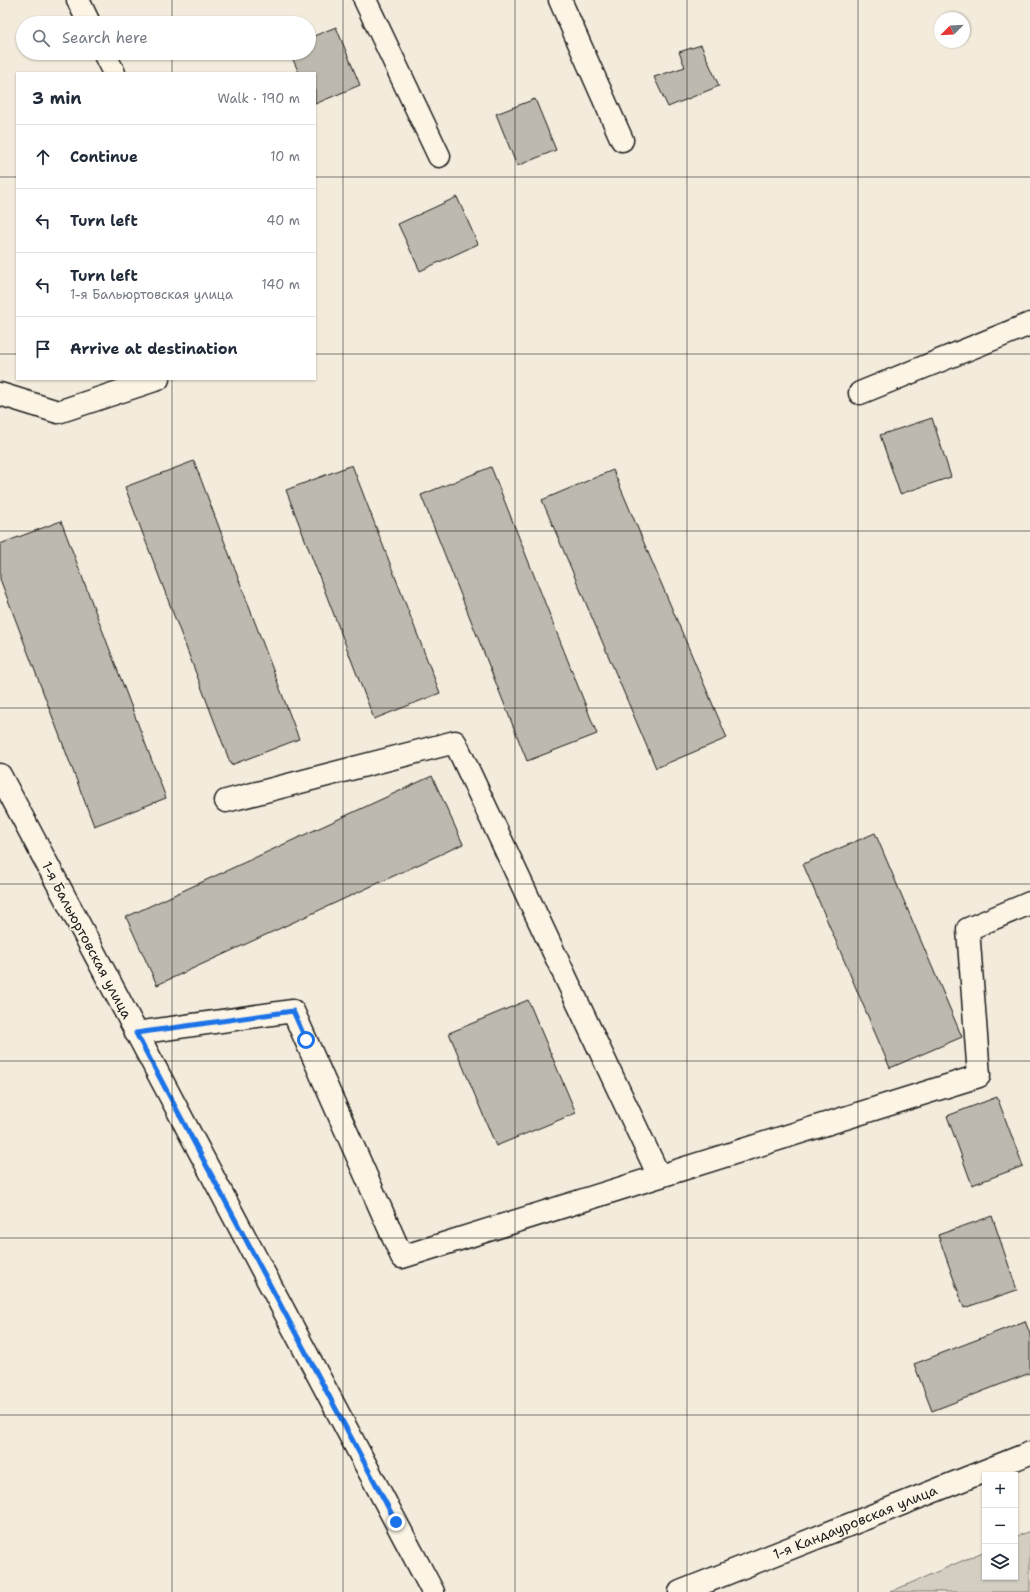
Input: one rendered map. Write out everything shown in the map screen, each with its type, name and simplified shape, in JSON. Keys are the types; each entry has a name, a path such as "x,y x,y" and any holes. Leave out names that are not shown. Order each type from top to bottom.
{"street":[{"path":"78,0 86,16"},
{"path":"365,0 439,156"},
{"path":"560,0 622,140"},
{"path":"108,60 114,72"},
{"path":"860,393 1030,324"},
{"path":"0,394 58,412 155,380"},
{"path":"226,801 456,742 660,1176"},
{"name":"1-я Бальюртовская улица","path":"0,775 433,1592"},
{"path":"136,1033 293,1011 402,1257 979,1076 968,929 1030,903"},
{"name":"1-я Кандауровская улица","path":"680,1592 1030,1453"}],"shaded area":[{"path":"1030,1531 1030,1592 890,1592 982,1552 982,1580 1018,1580 1018,1536"}],"building":[{"path":"336,27 360,85 316,104 316,72 299,72 293,60 316,60 316,35"},
{"path":"701,45 719,86 668,107 654,77 685,67 679,52"},
{"path":"535,99 556,150 517,166 496,114"},
{"path":"457,197 478,244 420,271 398,224"},
{"path":"932,418 951,477 900,494 880,435"},
{"path":"194,461 299,739 231,765 125,487"},
{"path":"352,465 440,693 374,719 286,490"},
{"path":"491,467 597,734 527,761 421,495"},
{"path":"613,470 727,738 656,768 542,500"},
{"path":"61,521 166,798 94,826 0,579 0,544"},
{"path":"432,776 463,844 157,985 126,917"},
{"path":"875,833 962,1037 890,1068 803,864"},
{"path":"528,1000 576,1113 496,1146 449,1033"},
{"path":"997,1097 1023,1166 972,1185 947,1116"},
{"path":"992,1216 1017,1290 964,1308 938,1235"},
{"path":"1025,1321 1030,1334 1030,1373 932,1411 914,1364"}],"route":[{"path":"306,1040 293,1011 136,1033 396,1522"}]}
